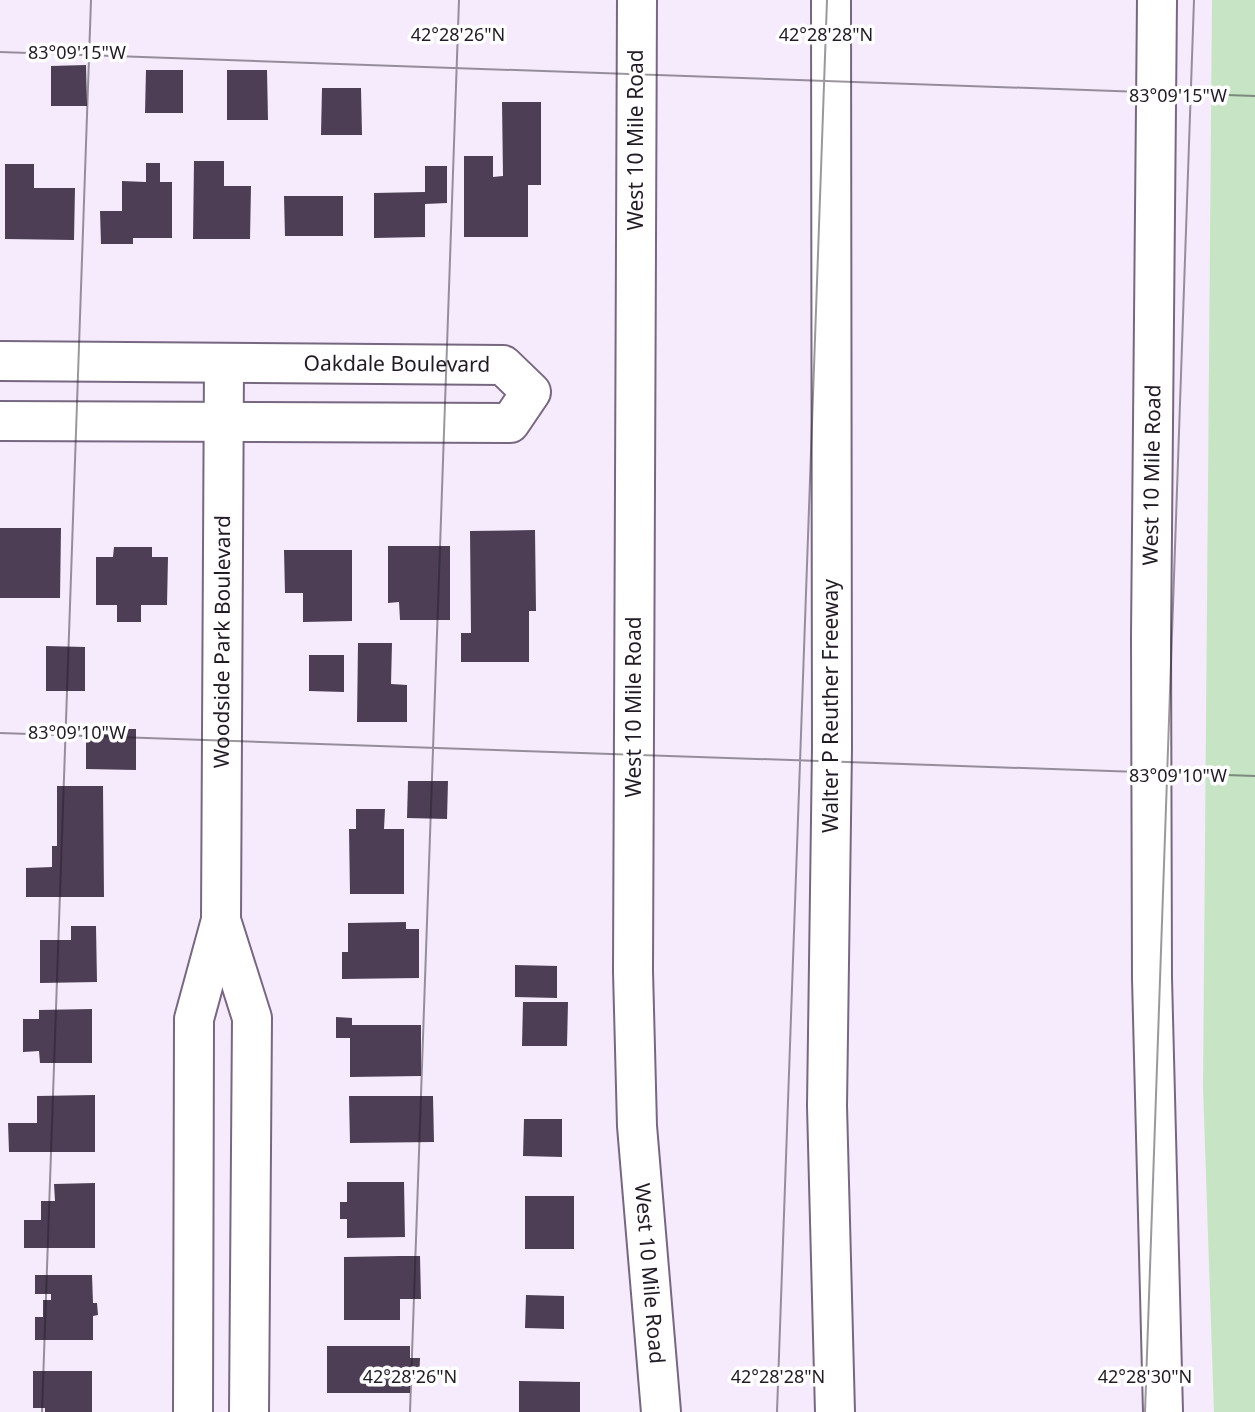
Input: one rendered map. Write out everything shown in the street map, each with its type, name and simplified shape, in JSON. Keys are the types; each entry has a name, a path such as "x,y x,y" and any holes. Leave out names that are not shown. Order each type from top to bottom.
{"main road":[{"name":"West 10 Mile Road","path":"637,0 633,971 637,1126 661,1412"},
{"name":"Walter P Reuther Freeway","path":"831,0 832,748 827,1119 835,1412"},
{"name":"West 10 Mile Road","path":"1157,0 1151,651 1152,991 1163,1412"},
{"name":"Oakdale Boulevard","path":"0,360 503,365 531,391 510,423 0,421"},
{"name":"Woodside Park Boulevard","path":"193,1412 194,1019 220,920 224,364"},
{"name":"Woodside Park Boulevard","path":"220,920 252,1018 249,1412"},
{"path":"193,1257 249,1258"}],"green space":[{"path":"1212,0 1255,0 1255,1412 1214,1412 1203,1087"}],"building":[{"path":"86,65 87,106 51,106 51,66"},
{"path":"146,70 183,70 183,113 145,113"},
{"path":"227,70 267,70 268,120 227,120"},
{"path":"322,88 361,88 362,135 321,135"},
{"path":"502,102 541,102 541,185 528,185 528,237 464,237 464,156 493,156 493,177 503,176"},
{"path":"194,161 224,161 224,186 251,186 250,239 193,239"},
{"path":"146,163 160,163 160,182 172,182 172,238 133,238 133,244 101,244 100,211 122,211 122,181 146,182"},
{"path":"5,164 34,164 34,188 75,188 74,240 5,239"},
{"path":"425,166 447,166 447,203 425,204 425,237 374,238 374,193 425,192"},
{"path":"284,196 343,196 343,236 285,236"},
{"path":"0,528 61,528 60,598 0,598"},
{"path":"535,530 536,611 529,611 529,662 461,662 461,633 471,633 470,531"},
{"path":"388,546 450,546 450,620 400,620 399,602 388,603"},
{"path":"114,547 152,547 152,557 168,557 167,605 141,605 141,622 117,622 117,605 96,605 96,557 113,557"},
{"path":"284,550 352,550 352,621 303,622 303,593 285,593"},
{"path":"358,643 392,643 391,684 407,685 407,722 357,722"},
{"path":"46,646 85,647 85,691 46,691"},
{"path":"309,655 344,655 344,692 309,691"},
{"path":"86,729 136,729 136,770 86,769"},
{"path":"408,781 448,781 447,819 407,818"},
{"path":"57,786 103,786 104,897 26,897 26,868 52,867 52,846 57,846"},
{"path":"356,809 385,809 384,829 404,829 404,894 350,894 349,829 356,829"},
{"path":"406,922 406,929 419,929 419,978 342,979 342,952 348,952 348,923"},
{"path":"71,926 96,926 97,982 40,983 40,940 71,940"},
{"path":"515,965 557,966 557,998 515,997"},
{"path":"523,1002 568,1002 567,1046 522,1046"},
{"path":"92,1009 92,1063 40,1063 39,1051 23,1052 23,1019 39,1019 39,1010"},
{"path":"336,1017 352,1018 352,1025 421,1025 421,1076 350,1077 350,1038 336,1038"},
{"path":"95,1095 95,1152 9,1152 8,1123 37,1123 37,1096"},
{"path":"349,1096 433,1096 434,1142 350,1143"},
{"path":"524,1119 562,1119 562,1157 523,1156"},
{"path":"347,1182 404,1182 405,1237 347,1238 347,1219 340,1219 340,1202 347,1202"},
{"path":"95,1183 95,1248 24,1248 24,1220 41,1220 41,1201 55,1201 54,1184"},
{"path":"525,1196 574,1196 574,1249 525,1249"},
{"path":"420,1256 421,1299 400,1299 400,1320 344,1320 344,1257"},
{"path":"35,1275 92,1275 93,1303 97,1303 98,1315 93,1316 93,1340 35,1340 35,1317 43,1317 43,1300 51,1300 51,1294 35,1294"},
{"path":"526,1295 564,1296 564,1329 525,1328"},
{"path":"327,1346 410,1346 410,1358 420,1358 419,1383 410,1383 410,1393 327,1393"},
{"path":"33,1371 92,1371 92,1412 45,1412 45,1408 33,1408"},
{"path":"519,1381 580,1382 580,1412 519,1412"}]}
